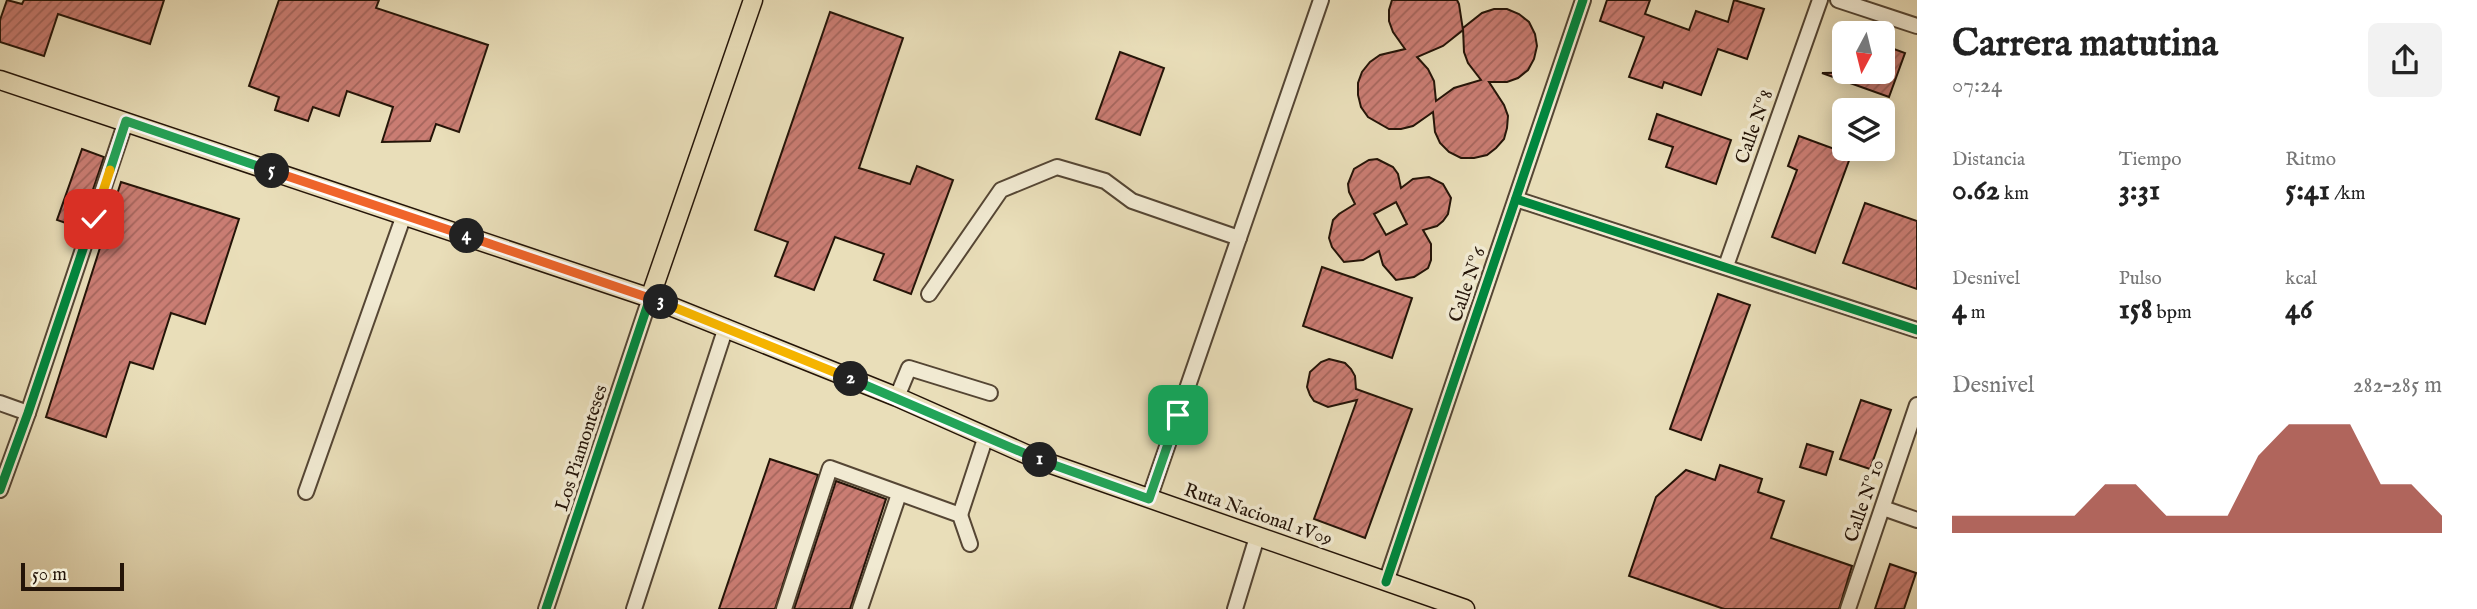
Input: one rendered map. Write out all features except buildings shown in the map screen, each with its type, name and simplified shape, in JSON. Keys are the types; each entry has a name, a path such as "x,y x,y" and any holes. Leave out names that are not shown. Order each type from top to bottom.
{"main road":[{"name":"Los Piamonteses","path":"650,298 753,0"},
{"name":"Ruta Nacional 1V09","path":"0,80 650,298 897,397 1037,459 1465,609"}],"street":[{"path":"1149,499 1321,0"},
{"name":"Calle Nº6","path":"1386,582 1583,0"},
{"name":"Calle Nº8","path":"1726,266 1820,0"},
{"path":"1838,0 1917,26"},
{"path":"0,490 126,121"},
{"path":"929,294 1001,190 1057,167 1105,181 1132,201 1239,238"},
{"path":"1516,199 1917,330"},
{"path":"306,492 404,215"},
{"name":"Los Piamonteses","path":"546,609 650,298"},
{"path":"634,609 726,327"},
{"path":"897,397 909,368 990,393"},
{"path":"0,403 28,413"},
{"name":"Calle Nº10","path":"1849,609 1917,405"},
{"path":"970,544 960,515 986,436"},
{"path":"784,609 830,468 960,515"},
{"path":"860,609 899,494"},
{"path":"1883,508 1917,520"},
{"path":"1236,609 1256,537"}],"cycle path":[{"path":"1386,582 1583,0"},
{"path":"0,490 126,121"},
{"path":"1516,199 1917,330"},
{"path":"546,609 650,298"}],"route":[{"path":"94,219 126,121 650,298 897,397 1037,459 1149,499 1178,415"}]}
